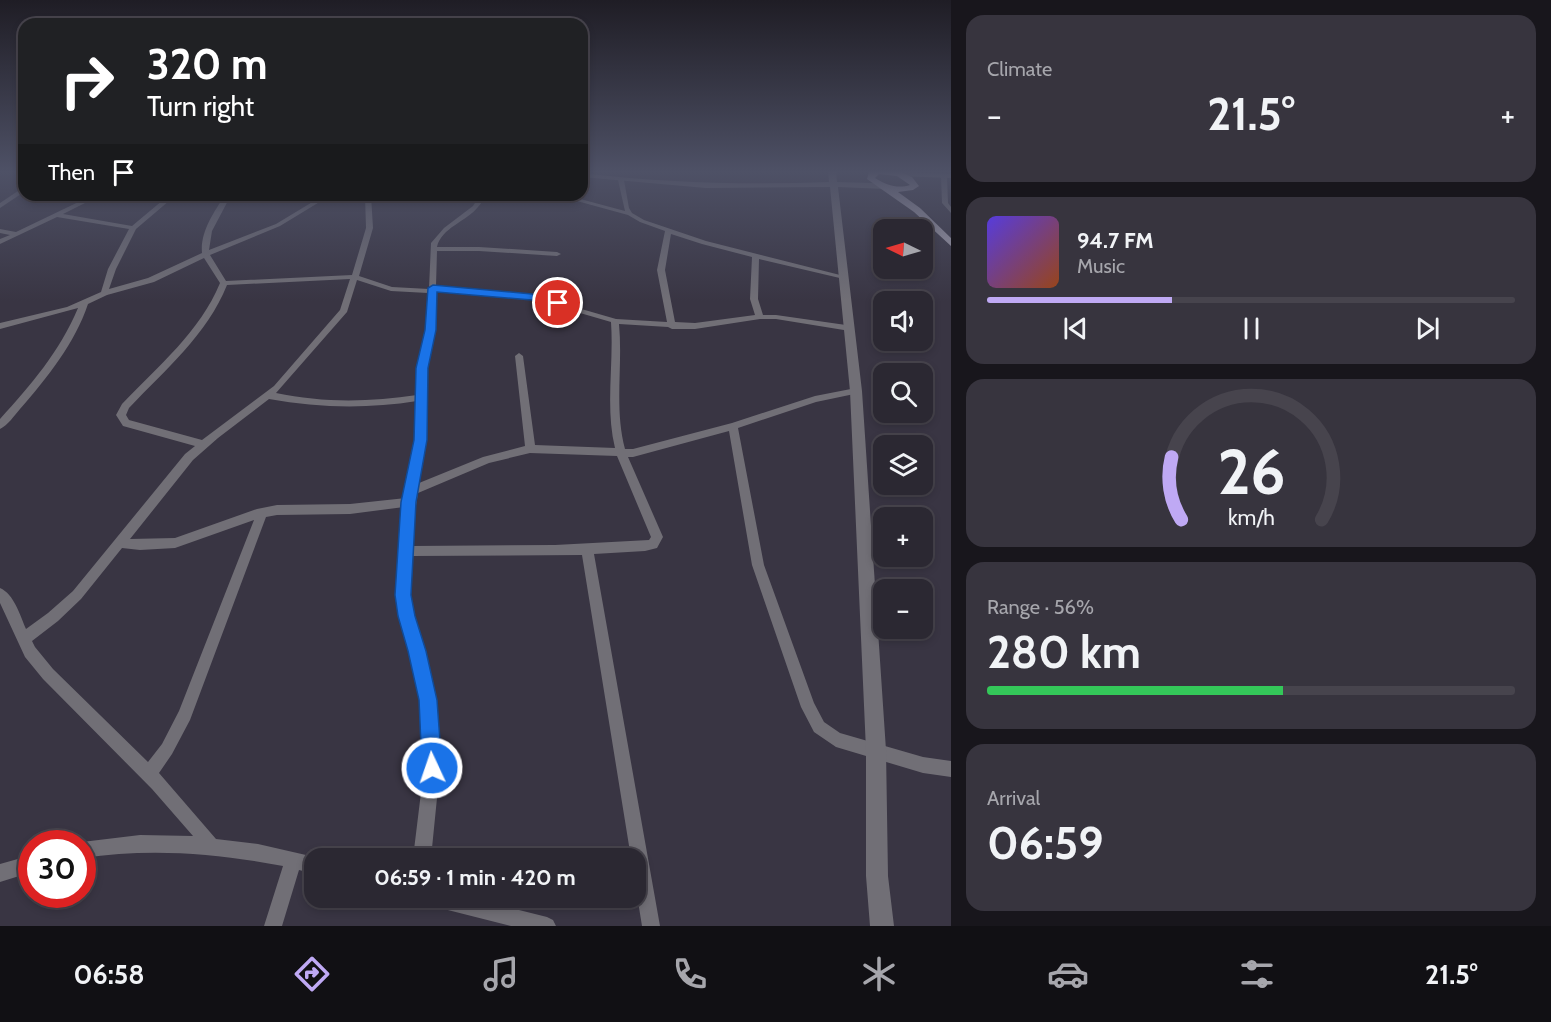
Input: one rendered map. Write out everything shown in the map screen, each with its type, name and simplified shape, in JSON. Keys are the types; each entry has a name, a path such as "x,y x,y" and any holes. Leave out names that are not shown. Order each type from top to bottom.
{"main road":[{"path":"921,214 951,243"},
{"path":"936,214 951,229"}],"street":[{"path":"104,293 112,269 133,228 150,214"},
{"path":"218,214 212,225 206,254 224,284"},
{"path":"0,326 34,320 84,304 104,293 151,280 206,254 278,225 296,214"},
{"path":"23,639 53,617 77,595 166,483 202,444 268,395 283,381 344,310 371,226 368,214"},
{"path":"423,848 432,768 428,700 406,616 403,595 405,551 410,497 421,440 422,368 431,330 434,249 438,237 466,214"},
{"path":"630,214 668,231 756,256 844,277"},
{"path":"837,214 856,391 876,750 876,876 882,926"},
{"path":"0,242 57,215 133,228"},
{"path":"0,231 16,234"},
{"path":"668,231 661,270 672,326"},
{"path":"434,249 557,254"},
{"path":"756,256 754,299 760,317"},
{"path":"224,284 355,277 391,289 532,297 615,321 672,326 712,325 760,317 787,318 850,328"},
{"path":"202,444 126,423 121,415 125,406 182,346 215,305 224,284"},
{"path":"0,425 24,401 46,372 79,319 84,304"},
{"path":"405,551 531,549 587,551 653,544 657,537 653,523 621,454 616,418 615,321"},
{"path":"519,356 530,449"},
{"path":"118,543 140,545 175,543 277,510 350,509 410,497 486,460 530,449 621,454 650,450 814,399 856,391"},
{"path":"268,395 306,402 358,405 423,397"},
{"path":"733,426 758,565 808,707 819,727 836,739 923,765 951,769"},
{"path":"148,774 167,749 185,715 262,513"},
{"path":"587,551 651,926"},
{"path":"2,601 30,652 56,683 148,774 210,844"},
{"path":"96,847 210,844 304,862"},
{"path":"273,926 293,860"},
{"path":"0,873 18,867"},
{"path":"475,908 546,926"}],"route":[{"path":"432,768 428,700 406,616 403,595 409,502 421,440 422,368 431,330 433,288 532,297 558,303"}]}
